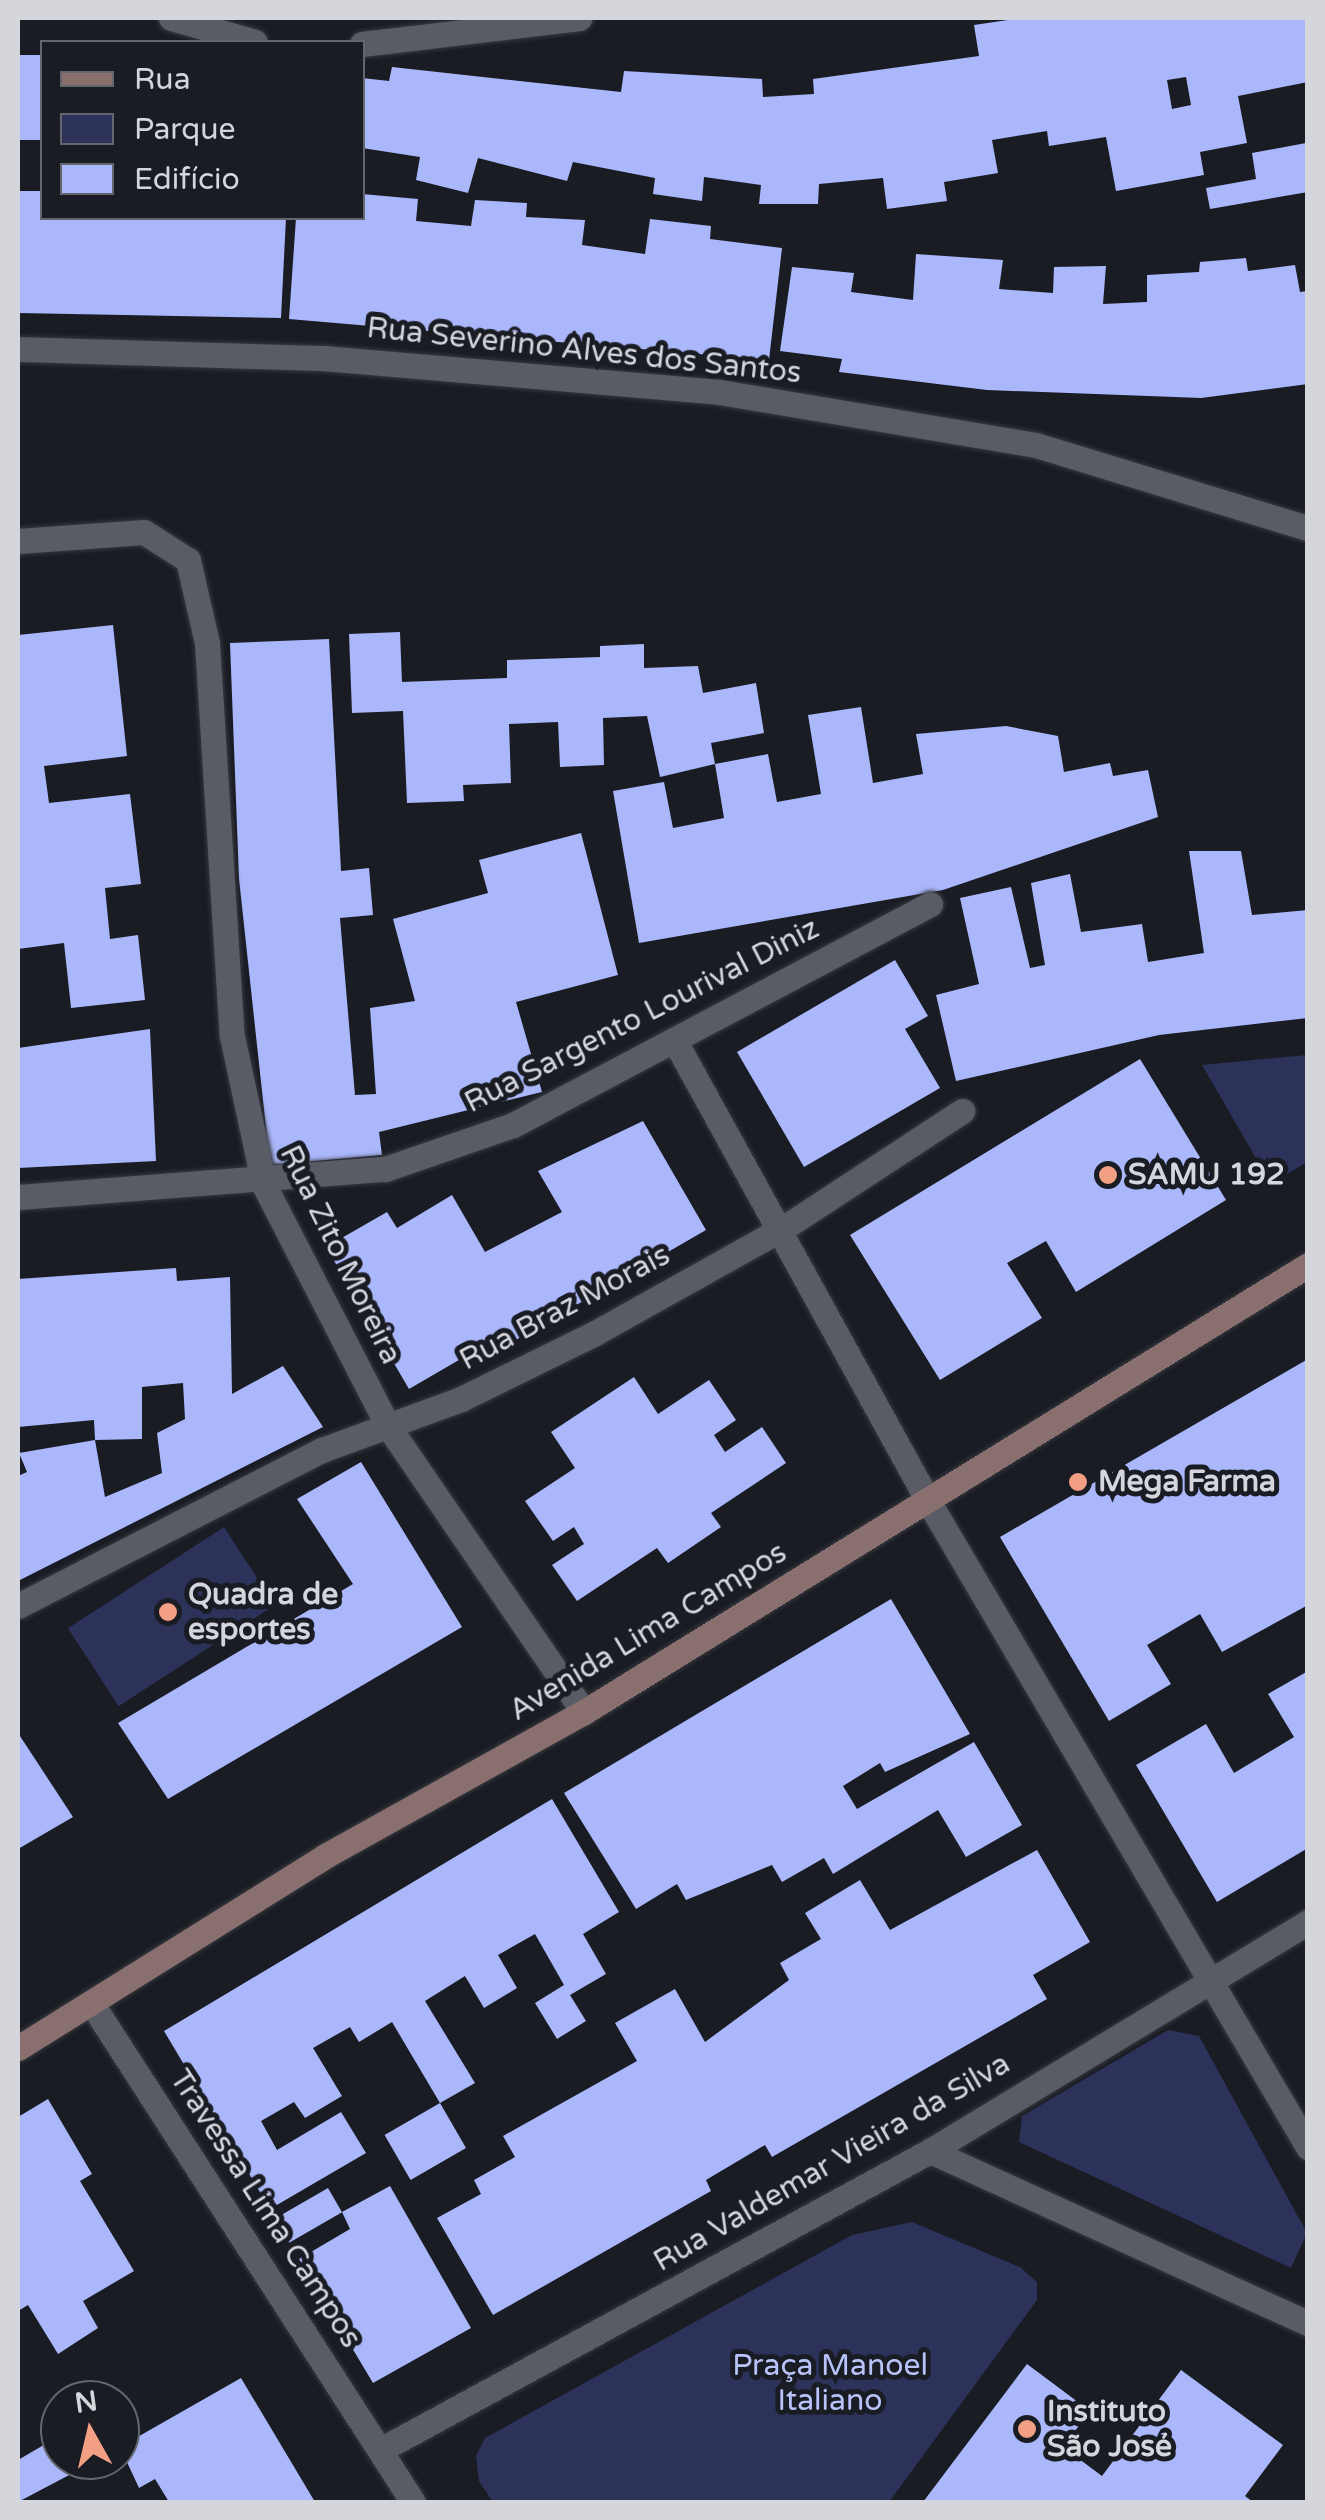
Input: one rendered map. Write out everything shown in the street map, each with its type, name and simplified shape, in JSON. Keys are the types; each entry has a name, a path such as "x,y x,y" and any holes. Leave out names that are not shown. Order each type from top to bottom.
{"main road":[{"name":"Avenida Lima Campos","path":"18,2048 325,1856 584,1712 1308,1265"}],"street":[{"path":"171,18 248,40"},
{"path":"365,44 462,37 579,18"},
{"name":"Rua Severino Alves dos Santos","path":"18,349 324,358 719,392 1036,445 1308,528"},
{"name":"Rua Zito Moreira","path":"18,541 108,529 167,542 188,560 201,590 207,644 232,1036 264,1186 388,1426 584,1712"},
{"name":"Rua Sargento Lourival Diniz","path":"18,1197 264,1186 385,1170 513,1124 676,1042 930,904"},
{"path":"676,1042 785,1227 927,1499 1308,2147"},
{"name":"Rua Braz Morais","path":"18,1606 322,1450 388,1426 562,1349 785,1227 962,1111"},
{"name":"Rua Valdemar Vieira da Silva","path":"382,2449 930,2151 1207,1977 1308,1922"},
{"name":"Travessa Lima Campos","path":"92,2004 413,2502"},
{"path":"930,2151 1308,2323"}],"green space":[{"path":"1307,1055 1307,1162 1271,1184 1202,1065"},
{"name":"Quadra de esportes","path":"224,1527 275,1605 119,1706 68,1628"},
{"path":"1168,2030 1199,2036 1307,2233 1291,2268 1019,2142 1022,2116"},
{"name":"Praça Manoel Italiano","path":"912,2222 1020,2267 1037,2282 1037,2300 889,2502 493,2502 479,2481 476,2456 485,2438 852,2235"}],"building":[{"path":"1022,18 1308,18 1308,82 1238,96 1247,143 1200,152 1204,175 1116,191 1106,137 1049,146 1047,131 992,140 998,173 944,182 947,201 887,209 883,178 819,184 818,204 759,204 761,185 704,177 702,201 653,194 655,178 573,162 567,181 478,158 468,193 416,180 420,157 365,148 365,78 389,81 392,67 621,92 624,71 762,79 763,97 814,94 813,79 979,56 974,25","holes":["1186,77 1191,105 1172,109 1167,80"]},
{"path":"18,55 40,55 40,140 18,140"},
{"path":"1306,143 1308,192 1210,209 1206,188 1256,179 1252,153"},
{"path":"18,191 40,191 40,220 286,220 281,318 18,313"},
{"path":"365,194 418,199 416,221 471,226 475,200 527,203 526,217 585,220 582,245 645,254 650,219 711,226 710,239 782,248 769,360 289,319 296,220 365,220"},
{"path":"916,254 1003,260 999,289 1053,293 1054,267 1106,266 1103,304 1147,302 1147,275 1199,272 1200,262 1246,258 1248,271 1295,265 1300,292 1308,291 1308,384 1201,398 987,390 839,372 842,359 780,351 792,267 854,273 851,292 913,300"},
{"path":"113,625 127,756 44,766 49,803 130,794 141,884 105,888 110,939 138,935 145,1000 71,1008 64,943 18,949 18,635"},
{"path":"400,632 402,682 507,678 507,660 600,657 600,646 644,644 644,668 698,666 703,693 756,683 764,733 711,743 715,764 660,777 647,716 603,718 604,765 560,767 558,722 509,724 511,783 463,785 464,801 407,803 403,711 352,713 349,634"},
{"path":"329,639 341,871 369,868 373,915 340,918 355,1095 376,1094 370,1008 415,1001 393,919 488,893 479,860 581,833 618,975 516,1002 542,1092 379,1132 382,1155 270,1165 239,879 230,643"},
{"path":"861,707 873,783 923,774 916,734 1006,726 1058,736 1064,772 1110,763 1113,776 1148,770 1158,817 943,890 639,943 613,791 664,782 673,828 724,818 715,764 768,754 777,802 821,794 808,715"},
{"path":"1189,851 1241,851 1252,915 1308,910 1308,1018 1159,1035 956,1081 936,995 979,984 960,898 1011,887 1030,968 1045,965 1031,883 1070,874 1081,932 1142,924 1148,962 1204,953"},
{"path":"895,960 928,1016 905,1029 940,1088 804,1167 737,1052"},
{"path":"150,1029 156,1161 18,1168 18,1048"},
{"path":"1140,1059 1226,1200 1076,1292 1046,1241 1007,1263 1042,1318 940,1380 850,1235"},
{"path":"643,1121 706,1230 476,1363 471,1353 409,1389 326,1247 387,1212 397,1228 452,1195 485,1252 562,1212 538,1171"},
{"path":"176,1268 177,1281 230,1277 232,1394 283,1366 323,1427 18,1581 18,1476 27,1472 19,1453 95,1440 94,1420 18,1427 18,1279","holes":["183,1383 185,1419 157,1433 162,1473 105,1497 95,1440 142,1439 142,1387"]},
{"path":"1308,1359 1308,1605 1222,1652 1200,1614 1147,1645 1171,1684 1109,1721 1000,1537"},
{"path":"634,1377 658,1414 709,1380 736,1420 714,1435 725,1452 762,1427 786,1463 711,1513 721,1527 668,1563 657,1548 577,1601 552,1565 584,1544 574,1527 553,1541 525,1501 575,1468 551,1432"},
{"path":"361,1462 462,1627 168,1799 118,1723 353,1584 297,1499"},
{"path":"891,1599 970,1734 885,1772 880,1763 843,1786 857,1809 974,1742 1022,1825 966,1857 938,1810 833,1874 824,1858 782,1882 772,1865 686,1900 677,1884 636,1909 564,1793"},
{"path":"1308,1671 1308,1848 1217,1902 1136,1765 1206,1724 1234,1773 1294,1737 1268,1694"},
{"path":"18,1733 73,1817 18,1849"},
{"path":"552,1799 619,1912 583,1934 606,1974 570,1995 586,2021 557,2039 535,2003 564,1985 535,1934 498,1955 517,1988 484,2008 465,1976 425,2001 475,2083 440,2103 392,2022 359,2042 350,2027 313,2048 342,2096 305,2118 294,2102 261,2121 277,2150 341,2112 366,2153 270,2209 164,2031"},
{"path":"1037,1850 1090,1942 1033,1975 1047,1999 772,2157 765,2145 706,2180 711,2191 493,2315 437,2218 481,2194 474,2180 515,2157 503,2136 637,2061 615,2023 675,1989 705,2042 789,1980 780,1963 821,1939 805,1913 860,1880 890,1930"},
{"path":"48,2099 92,2174 80,2181 134,2271 83,2301 98,2328 58,2354 28,2305 18,2311 18,2117"},
{"path":"440,2103 466,2148 411,2180 385,2135"},
{"path":"390,2186 471,2328 373,2383 299,2259 350,2229 342,2212"},
{"path":"328,2188 342,2212 289,2243 275,2218"},
{"path":"1027,2364 1090,2411 1063,2447 1102,2476 1181,2370 1283,2445 1245,2496 1253,2502 923,2502"},
{"path":"241,2378 315,2502 169,2502 155,2479 139,2488 135,2480 140,2480 140,2436"},
{"path":"40,2447 40,2480 60,2480 18,2502 18,2460"}],"place":[{"name":"SAMU 192","path":"1108,1175"},
{"name":"Mega Farma","path":"1078,1482"},
{"name":"Quadra de esportes","path":"168,1612"},
{"name":"Instituto São José","path":"1027,2429"}]}
